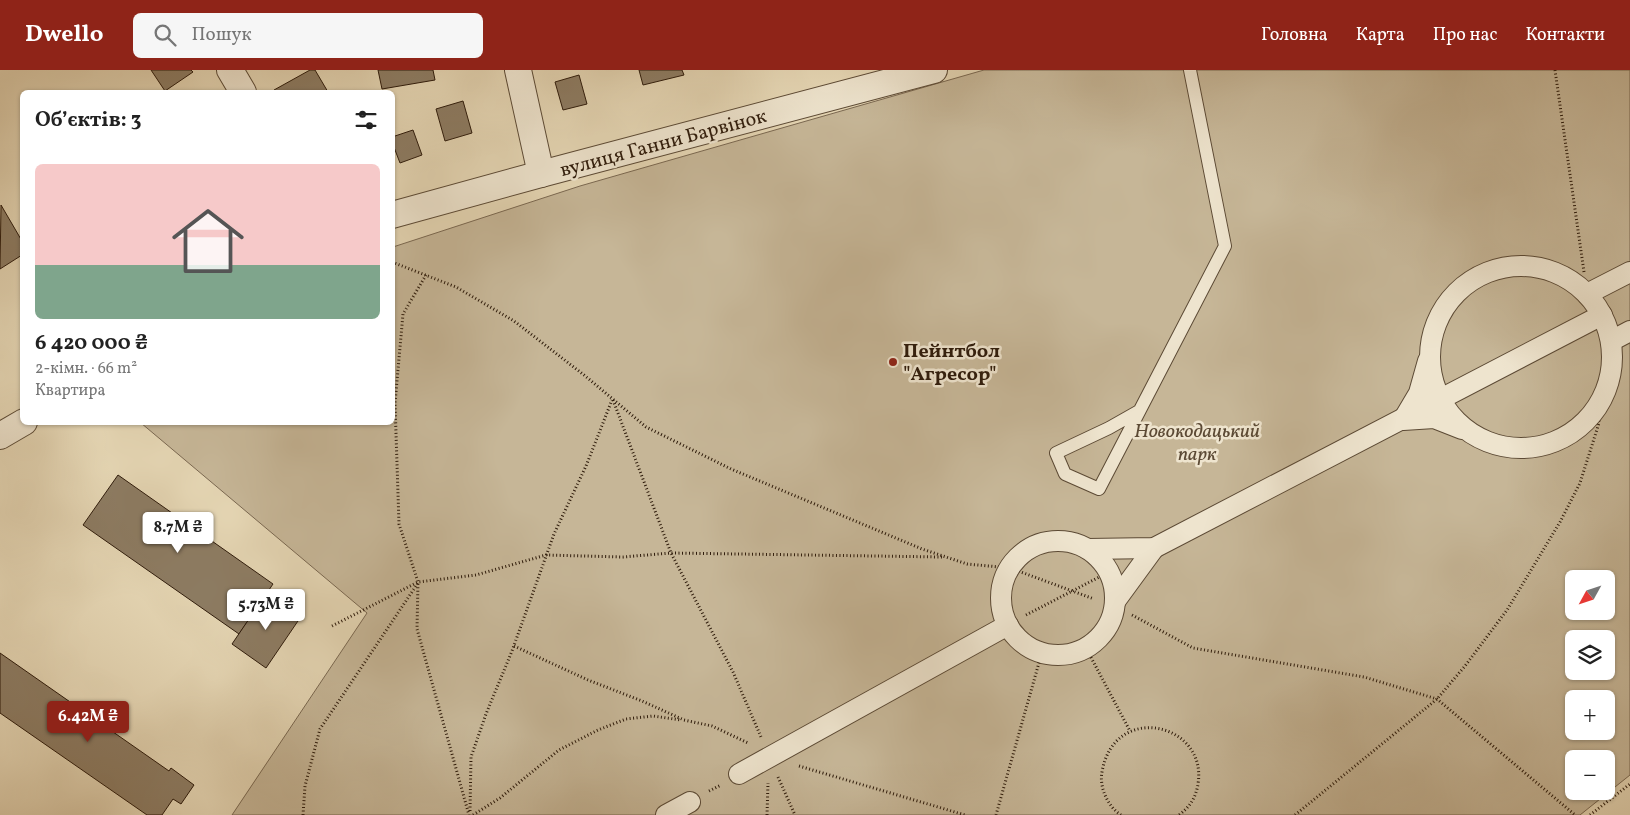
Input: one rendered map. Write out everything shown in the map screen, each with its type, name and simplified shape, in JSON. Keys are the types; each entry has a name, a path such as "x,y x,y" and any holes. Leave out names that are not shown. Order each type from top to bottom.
{"street":[{"path":"230,70 242,90"},
{"path":"518,70 541,174"},
{"name":"вулиця Ганни Барвінок","path":"395,214 926,71"},
{"path":"1518,266 1549,270 1571,280 1587,294 1602,315 1611,341 1612,363 1608,385 1598,406 1583,424 1563,438 1541,446 1517,448 1494,444 1434,418 1402,420 1420,393 1435,329 1445,307 1460,289 1480,275 1502,268 1518,266"},
{"path":"1587,294 1630,272"},
{"path":"1088,549 1154,548 1602,315"},
{"path":"1611,341 1630,331"},
{"path":"1430,352 1432,376 1440,398 1454,418 1472,434"},
{"path":"0,436 20,424"},
{"path":"1045,542 1075,543 1088,549 1100,559 1109,572 1114,585 1115,603 1107,628 1098,639 1086,648 1072,653 1057,655 1042,652 1028,646 1017,637 1008,625 1003,611 1002,596 1004,582 1010,568 1019,556 1045,542"},
{"path":"1115,603 1154,548"},
{"path":"739,774 1008,625"},
{"path":"666,815 690,802"}],"lane":[{"path":"1139,411 1109,428 1056,453 1065,474 1099,489 1225,246 1190,70"}],"path":[{"path":"1555,70 1587,294"},
{"path":"395,263 456,287 514,321 646,427 731,470 945,557 966,564 1010,568 1072,591 1115,603 1193,648 1364,677 1437,699 1575,815"},
{"path":"426,275 403,314 395,403 400,524 418,582 417,629 471,815"},
{"path":"613,399 671,553 733,672 795,815"},
{"path":"471,815 470,757 514,646 554,534 586,466 613,399"},
{"path":"1295,815 1437,699 1465,666 1507,610 1560,522 1580,484 1599,423 1598,406"},
{"path":"332,626 418,582 476,575 546,555 623,557 671,553 945,557"},
{"path":"1008,625 1109,572"},
{"path":"302,815 305,786 320,729 418,582"},
{"path":"514,646 588,680 684,720"},
{"path":"1086,648 1130,731"},
{"path":"996,815 1042,652"},
{"path":"471,815 500,798 559,750 598,730 626,719 653,716 712,726 744,740 769,758 965,815"},
{"path":"1121,815 1116,812 1105,796 1101,777 1104,758 1115,742 1130,731 1149,727 1168,730 1184,740 1195,756 1200,775 1196,794 1186,810 1179,815"},
{"path":"767,815 769,758"},
{"path":"690,802 739,774"},
{"path":"1590,815 1630,784"}],"green space":[{"name":"Новокодацький парк","path":"984,70 1630,70 1630,775 1615,787 1615,750 1565,750 1565,800 1599,800 1580,815 232,815 367,613 143,425 395,425 395,246 580,186"}],"building":[{"path":"151,70 191,70 193,72 166,90 164,90"},
{"path":"310,70 315,70 327,90 274,90"},
{"path":"378,70 433,70 435,80 382,89"},
{"path":"639,70 682,70 684,75 643,85"},
{"path":"579,75 587,104 563,110 555,82"},
{"path":"463,101 472,133 445,141 436,109"},
{"path":"413,130 422,155 400,163 395,150 395,136"},
{"path":"1,205 20,238 20,256 0,269"},
{"path":"118,475 273,584 239,634 83,525"},
{"path":"266,594 300,618 266,668 232,644"},
{"path":"0,653 169,771 171,768 194,785 181,804 173,799 162,815 147,815 0,713"}],"place":[{"name":"Пейнтбол \"Агресор\"","path":"893,362"}]}
